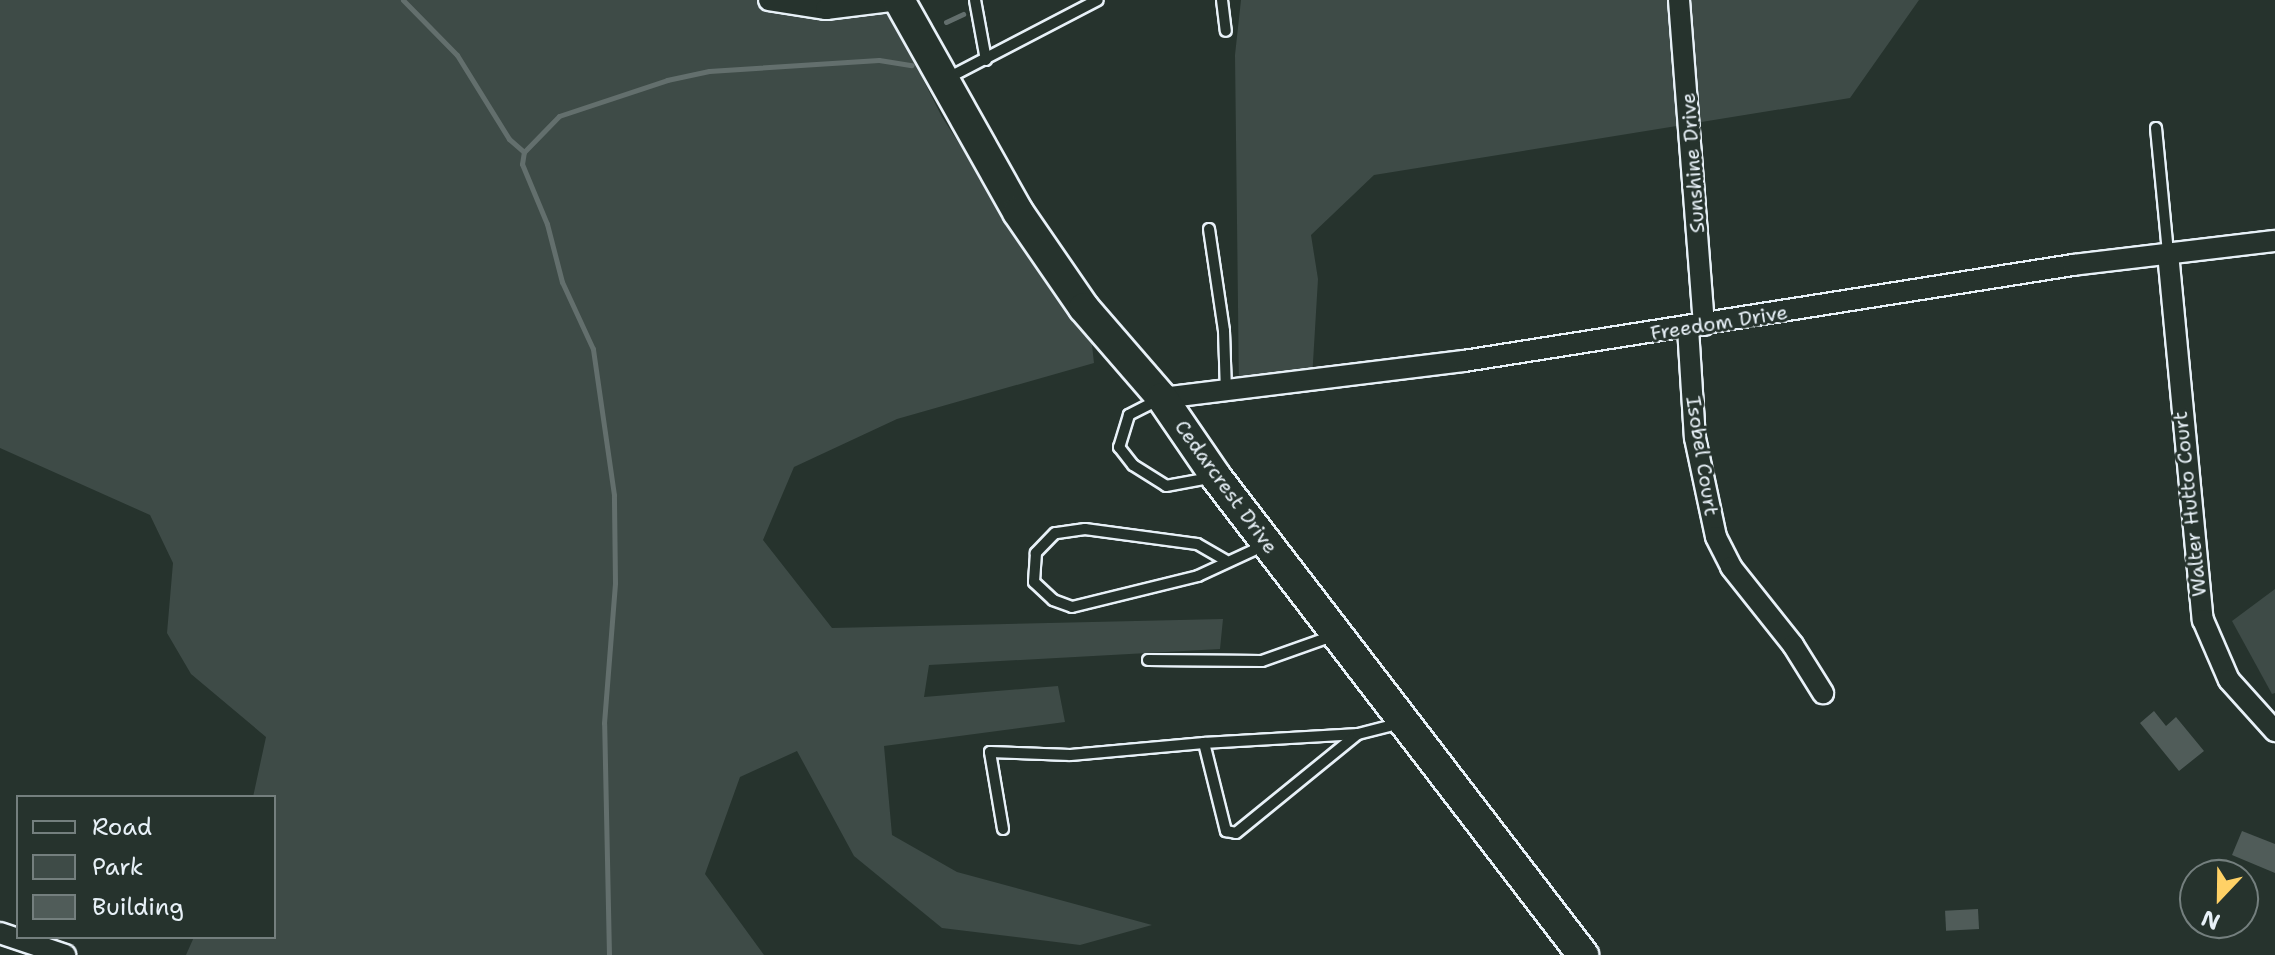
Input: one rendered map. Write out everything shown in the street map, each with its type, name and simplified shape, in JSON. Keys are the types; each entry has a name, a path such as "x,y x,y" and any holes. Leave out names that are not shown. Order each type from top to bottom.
{"street":[{"path":"769,0 826,9 898,0"},
{"name":"Cedarcrest Drive","path":"898,0 940,82 1018,212 1076,297 1162,398 1216,477 1577,953"},
{"name":"Sunshine Drive","path":"1679,0 1696,327"},
{"name":"Freedom Drive","path":"1162,398 1696,327 2168,253 2275,241"},
{"name":"Walter Hutto Court","path":"2168,253 2203,620 2229,680 2275,731"},
{"name":"Isobel Court","path":"1696,327 1695,438 1716,537 1731,567 1793,645 1823,693"},
{"path":"18,939 65,955"}],"lane":[{"path":"975,0 986,60"},
{"path":"940,82 1098,0"},
{"path":"1222,0 1226,31"},
{"path":"2156,128 2168,253"},
{"path":"1209,229 1224,331 1226,390"},
{"path":"1162,398 1129,415 1119,447 1133,465 1166,486 1216,477"},
{"path":"1225,560 1197,544 1070,531 1055,533 1036,553 1034,582 1053,600 1072,607 1198,576 1225,560 1268,544"},
{"path":"1148,660 1262,661 1337,635"},
{"path":"1003,829 990,752 1070,755 1358,734 1402,722"},
{"path":"1204,743 1226,831 1236,833 1358,734"}],"green space":[{"path":"0,0 883,0 942,117 1065,308 1091,336 1094,363 897,419 794,467 763,540 832,628 1223,619 1220,649 929,665 924,697 1058,686 1065,722 884,746 892,835 957,872 1152,925 1080,945 942,928 854,856 797,751 740,777 705,874 764,955 186,955 193,939 276,939 276,795 253,795 266,737 191,674 167,633 173,563 150,515 0,448"},
{"path":"1241,0 1919,0 1850,98 1374,175 1311,235 1318,279 1312,379 1239,389 1235,55"},
{"path":"2275,589 2275,693 2272,694 2232,621"}],"building":[{"path":"2154,711 2166,726 2176,717 2204,751 2179,771 2140,723"},
{"path":"2242,831 2275,844 2275,873 2259,866 2259,859 2242,859 2232,855"},
{"path":"1978,909 1979,929 1946,931 1945,911"}],"waterway":[{"path":"403,0 457,55 509,139 524,152"},
{"path":"946,22 963,14"},
{"path":"609,955 604,723 615,583 614,495 593,349 562,282 547,224 522,164 524,152 559,116 667,80 709,71 879,60 912,65"}]}
